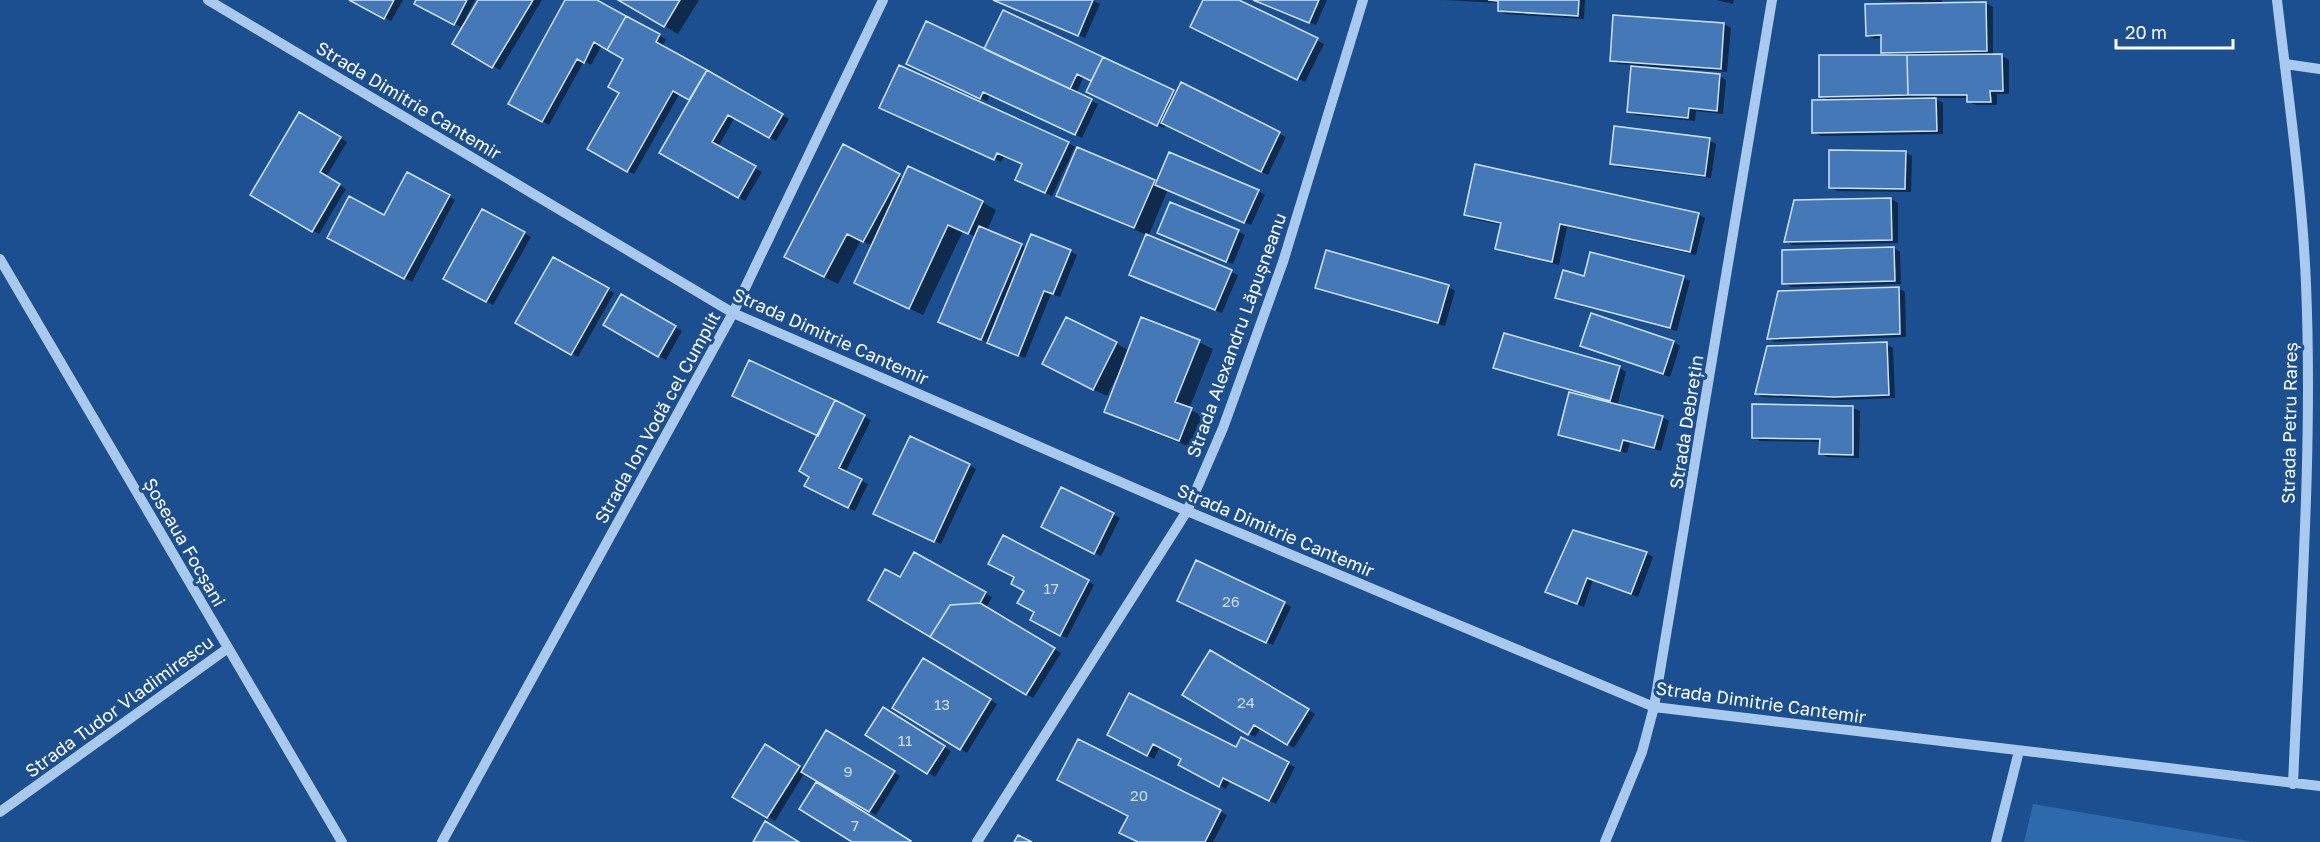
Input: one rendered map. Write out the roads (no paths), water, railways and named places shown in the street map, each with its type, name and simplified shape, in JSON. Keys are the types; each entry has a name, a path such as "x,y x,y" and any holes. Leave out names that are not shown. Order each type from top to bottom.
{"street":[{"name":"Strada Dimitrie Cantemir","path":"208,0 733,313 1187,511 1654,707 2320,786"},
{"name":"Strada Ion Vodă cel Cumplit","path":"442,842 733,313 883,0"},
{"name":"Strada Alexandru Lăpușneanu","path":"977,842 1187,511 1223,428 1279,272 1363,0"},
{"name":"Strada Debrețin","path":"1605,842 1642,752 1654,707 1772,0"},
{"name":"Strada Petru Rareș","path":"2277,0 2297,171 2306,284 2308,432 2293,784"},
{"path":"2284,64 2320,69"},
{"name":"Șoseaua Focșani","path":"0,259 342,842"},
{"name":"Strada Tudor Vladimirescu","path":"0,813 228,648"},
{"path":"1996,842 2019,751"}]}
